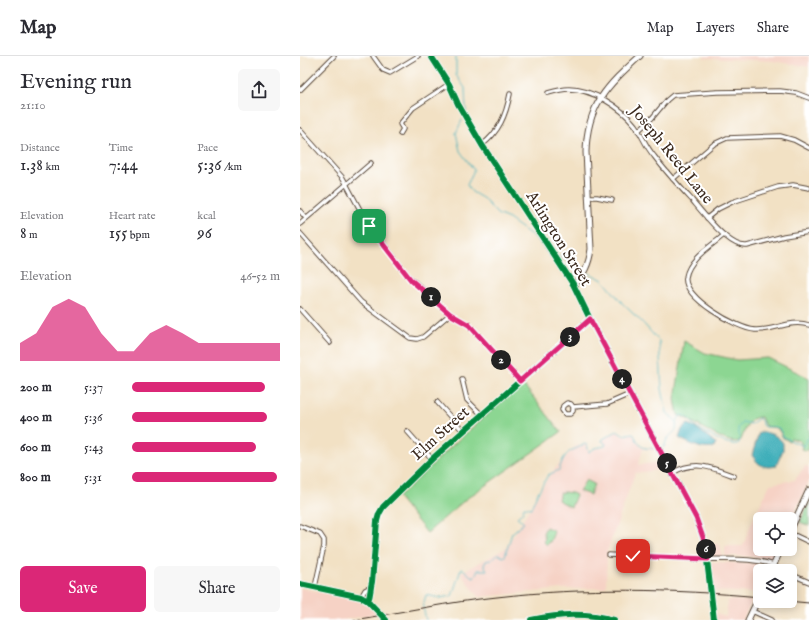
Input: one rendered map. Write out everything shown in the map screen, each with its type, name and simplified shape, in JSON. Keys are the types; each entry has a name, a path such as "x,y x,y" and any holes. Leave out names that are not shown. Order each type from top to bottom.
{"street":[{"path":"300,90 334,56"},
{"path":"373,56 383,70 390,73 418,56"},
{"name":"Arlington Street","path":"431,56 449,84 482,145 574,286 699,525 708,559 714,620"},
{"path":"574,286 583,274 589,262 591,242 586,157 586,137 590,119 600,98 607,88 640,56"},
{"path":"400,134 403,129 400,124 410,111 449,84"},
{"name":"Joseph Reed Lane","path":"548,93 569,89 577,90 600,98 614,106 633,122 647,147 707,218 724,235 743,247 784,236 809,232"},
{"path":"638,131 673,95 717,92 780,91 796,93 809,98"},
{"path":"482,145 490,138 500,125 510,94"},
{"path":"300,130 334,168 346,184 365,219 411,280 450,314 469,325 520,381"},
{"path":"673,179 714,144 727,138 780,136 794,140 809,148"},
{"path":"300,224 371,163"},
{"path":"707,218 718,209 732,202 778,187 793,184 809,188"},
{"path":"588,197 612,200"},
{"path":"300,211 306,218"},
{"path":"300,233 361,302 410,338 417,340 423,337 450,314"},
{"path":"724,235 689,267 685,282 690,292 731,322 752,330 761,330 791,323 809,325"},
{"path":"300,308 330,343"},
{"name":"Elm Street","path":"361,597 372,582 377,521 380,512 388,502 432,459 590,319"},
{"path":"462,378 466,400 482,415"},
{"path":"573,407 606,404 630,394"},
{"path":"437,402 463,431"},
{"path":"408,431 432,459"},
{"path":"672,473 684,467 699,465 734,476"},
{"path":"797,517 809,490"},
{"path":"300,526 320,534 324,540 315,587"},
{"path":"797,536 809,542"},
{"path":"609,555 750,560 762,564"},
{"path":"797,577 809,582"},
{"path":"300,584 361,597 368,601 386,620"},
{"name":"Elm Street","path":"368,601 370,592 369,588"},
{"path":"748,620 753,608"},
{"path":"752,611 772,620"},
{"path":"531,620 580,614 614,620"}],"shaded area":[{"path":"705,56 809,56 809,67 772,61 704,58"},
{"path":"616,432 622,436 633,433 641,447 655,449 656,451 643,449 638,465 662,462 666,469 635,473 607,552 606,588 563,589 479,597 460,573 506,548 551,473 576,446 586,445 591,452 595,449 606,447 603,441 604,439"},
{"path":"805,466 809,467 809,482 795,512 757,512 770,484 795,480"},
{"path":"753,520 753,556 775,556 772,562 760,558 725,556 725,546 743,546"},
{"path":"709,544 719,544 721,547 722,556 711,556"},
{"path":"711,563 757,564 753,564 753,593 713,591"},
{"path":"300,588 356,599 368,606 376,614 343,620 300,620"},
{"path":"728,600 752,601 743,620 716,620 716,614 726,617"}],"green space":[{"path":"684,341 705,353 737,360 768,358 809,378 809,450 801,449 802,446 800,441 791,438 789,441 783,438 777,428 765,426 761,417 750,421 741,440 735,442 720,437 678,415 675,399"},
{"path":"522,383 561,432 466,499 427,533 398,497 456,442"},
{"path":"586,480 594,484 590,495 579,491"},
{"path":"564,492 576,495 571,507 558,500 560,493"},
{"path":"809,503 809,526 800,522"},
{"path":"546,527 554,532 550,542 548,542 547,545 543,541 545,539 543,533"}],"water":[{"path":"688,424 698,429 714,442 716,444 714,447 701,448 679,438 682,429"},
{"path":"759,432 772,434 783,443 783,450 776,466 768,467 759,464 752,455"}],"waterway":[{"path":"456,56 456,75 465,88 466,113"},
{"path":"462,120 456,133 460,151 474,170 467,185 472,192 484,199 497,214 509,219 537,239 552,258"},
{"path":"558,256 561,256 580,268"},
{"path":"589,273 603,280 623,304 659,341 662,389 667,413 676,421"},
{"path":"662,447 664,447 667,439 676,430 677,421 680,416 684,415 702,431 718,440 730,444 739,443 740,439 738,428 743,422 751,424 759,418 762,425 765,427 779,428 783,437 803,446 809,437"},
{"path":"426,620 423,606 426,595 440,598 452,596 461,569 474,577 478,570 487,570 484,565 486,561 491,560 498,554 503,557 505,556 512,533 524,523 517,517 522,513 524,507 531,508 548,475 559,470 563,460 569,452 584,444 587,445 589,452 595,448 605,446 606,444 602,441 603,439 617,431 623,435 633,433 639,444 643,447 657,448"}],"railway":[{"path":"354,620 479,599 596,590 694,592 753,596"},
{"path":"797,602 809,603"}],"cycle path":[{"path":"431,56 449,84 458,104 482,145 573,284 590,319 696,518 705,543 714,620"},
{"path":"368,601 372,582 377,521 383,507 432,459 590,319"},
{"path":"300,584 361,597 368,601 386,620"},
{"path":"531,620 553,616 573,615 603,617 614,620"}],"route":[{"path":"369,226 411,280 450,314 469,325 520,381 590,319 696,518 703,534 708,559 633,556"}]}
